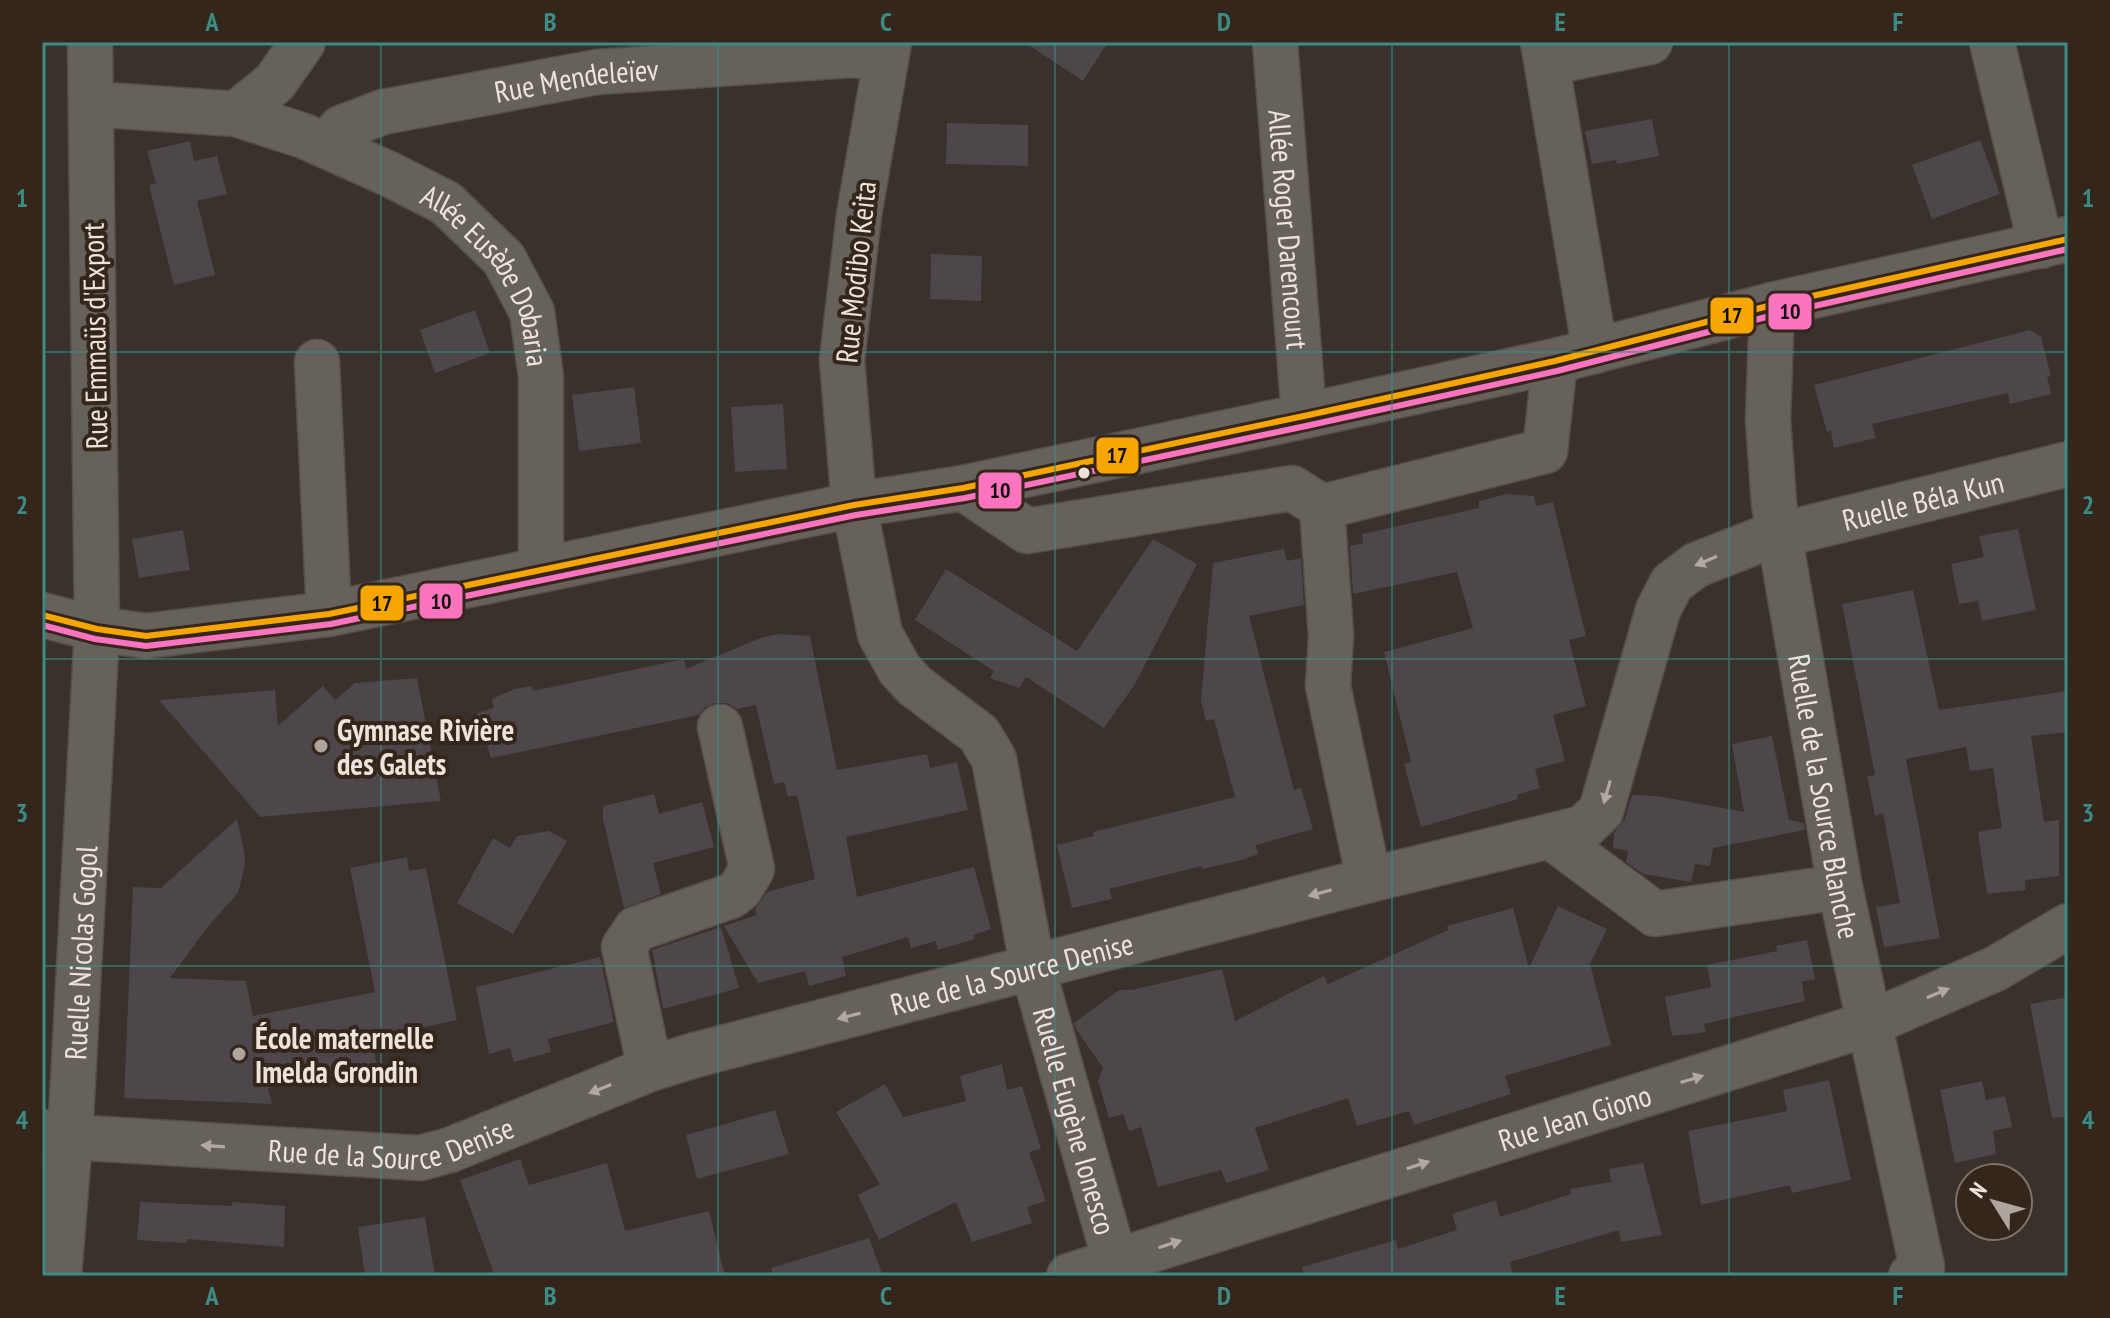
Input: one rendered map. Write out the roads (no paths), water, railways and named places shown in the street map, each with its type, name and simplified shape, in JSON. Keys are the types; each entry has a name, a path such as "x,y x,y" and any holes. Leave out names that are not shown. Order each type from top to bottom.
{"street":[{"name":"Rue Emmaüs d'Export","path":"90,42 97,629"},
{"path":"236,114 275,82 303,42"},
{"name":"Allée Roger Darencourt","path":"1275,42 1304,416"},
{"path":"963,488 1027,531 1292,488 1322,507 1545,451 1575,356 1545,52 1650,42"},
{"path":"42,615 97,629 146,636 329,614 854,505 963,488 1304,416 1575,356 1772,305 2054,242 1992,42"},
{"name":"Rue Mendeleïev","path":"327,146 341,128 383,112 597,72 888,50"},
{"name":"Rue Modibo Keita","path":"854,505 842,360 859,215 888,50"},
{"name":"Allée Eusèbe Dobaria","path":"92,104 236,114 327,146 446,203 504,259 532,312 541,377 541,570"},
{"name":"Ruelle de la Source Blanche","path":"1772,305 1768,419 1774,504 1840,887 1922,1267 1911,1276"},
{"path":"317,362 329,614"},
{"name":"Ruelle Béla Kun","path":"1779,536 2068,464"},
{"name":"Ruelle Eugène Ionesco","path":"854,505 880,634 900,670 915,686 979,734 994,759 1033,969 1115,1261"},
{"path":"1322,507 1331,636 1328,686 1369,880"},
{"name":"Rue de la Source Denise","path":"56,1134 420,1158 450,1150 650,1069 695,1055 1369,880 1583,828 1601,811 1658,610 1672,583 1696,565 1760,540 1779,536"},
{"name":"Ruelle Nicolas Gogol","path":"59,1276 56,1134 97,629"},
{"path":"650,1069 624,947 626,940 636,929 731,896 740,889 752,869 720,727"},
{"path":"1550,836 1655,914 1840,887"},
{"name":"Rue Jean Giono","path":"1069,1276 1868,1024 1995,969 2068,926"}],"place":[{"name":"Gymnase Rivière des Galets","path":"321,746"},
{"name":"École maternelle Imelda Grondin","path":"239,1054"}]}
